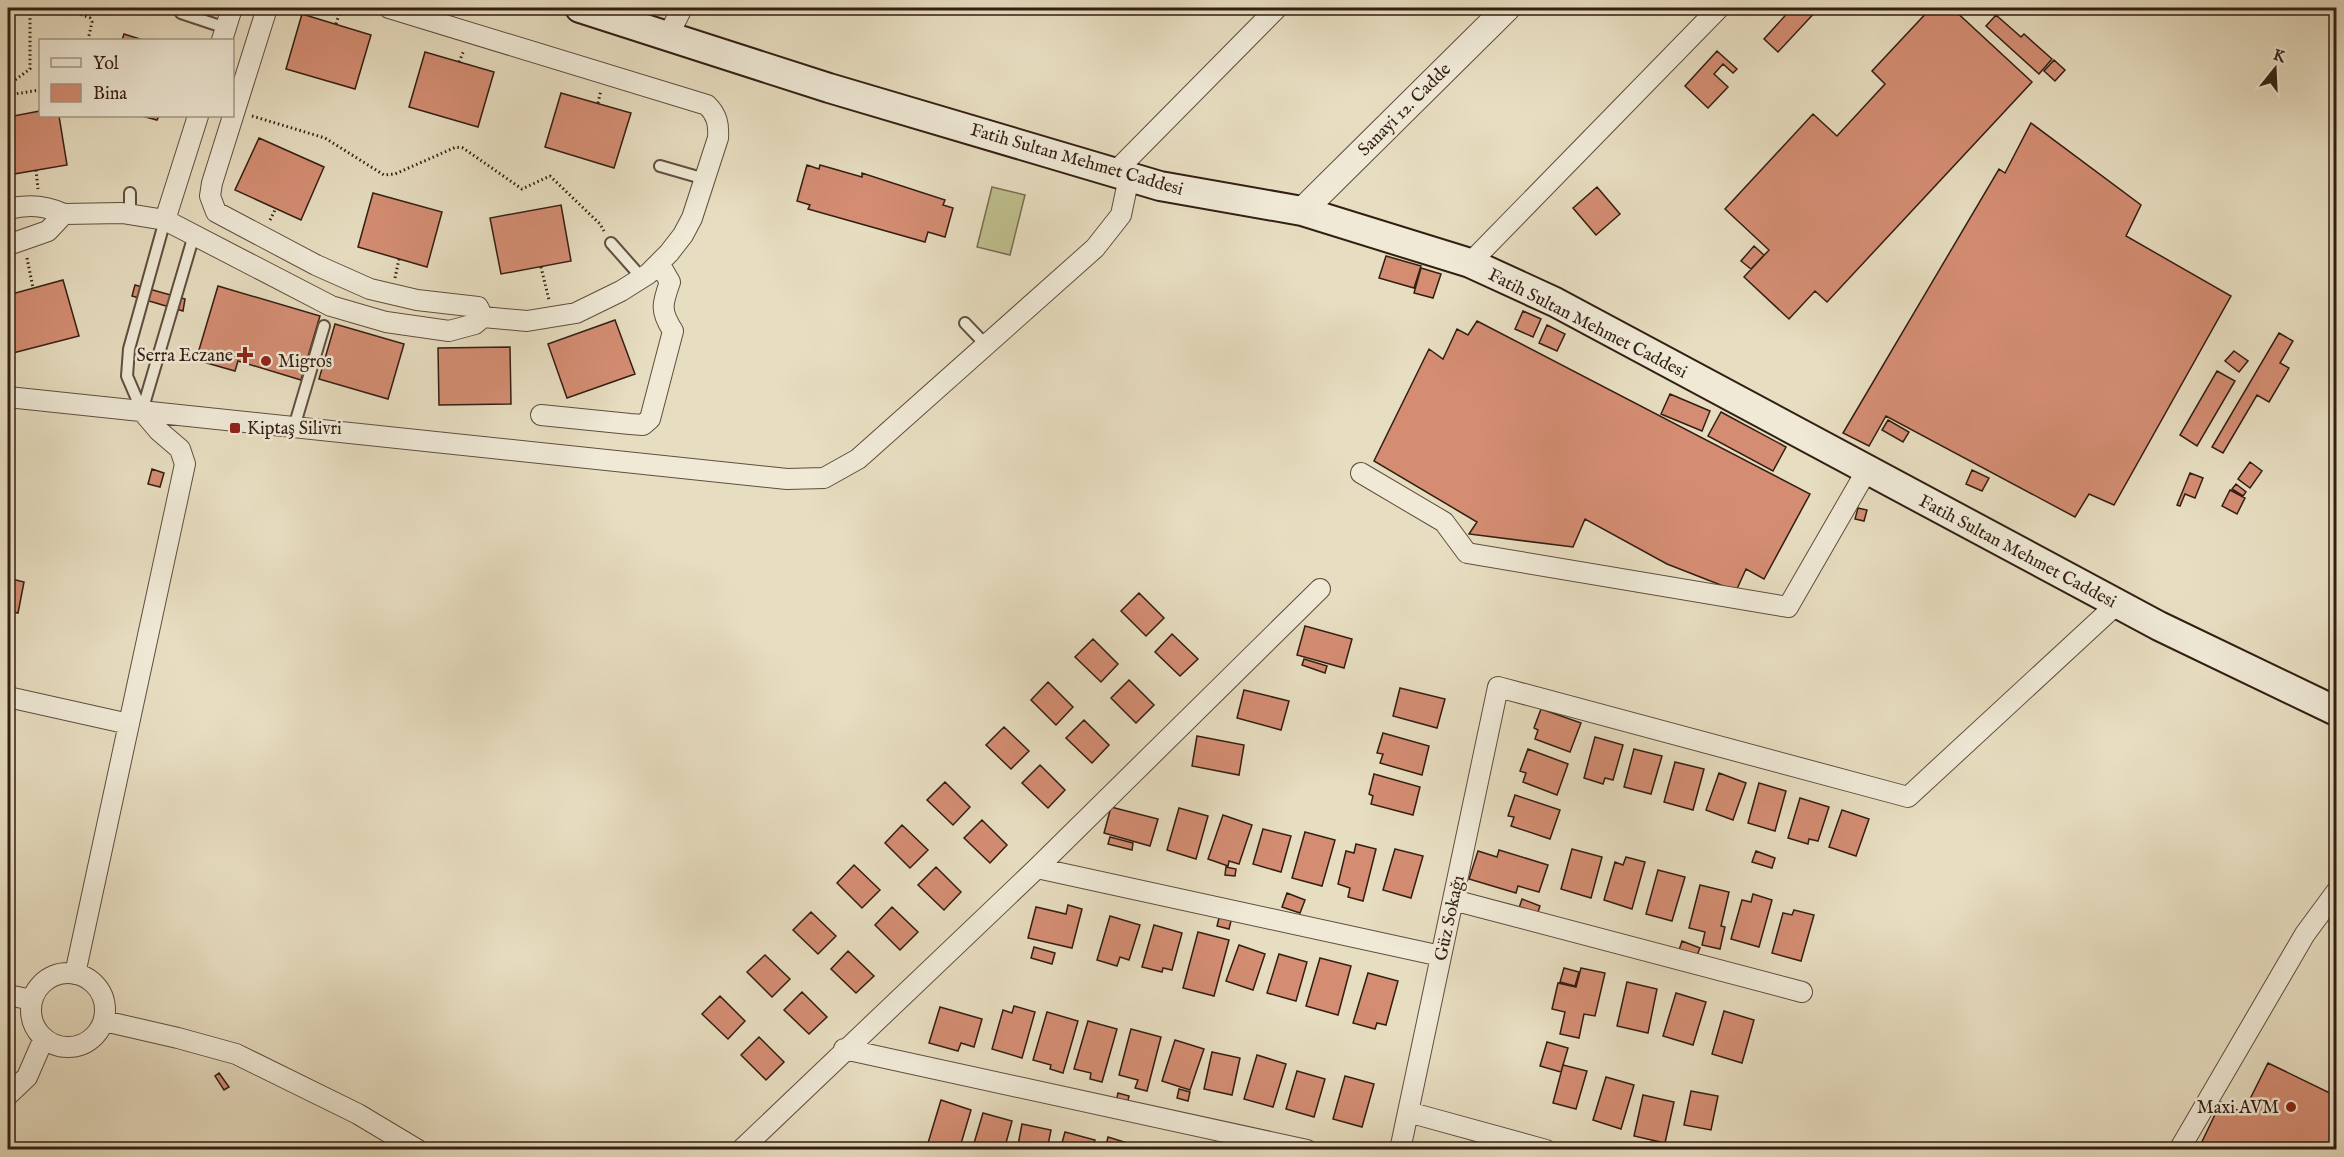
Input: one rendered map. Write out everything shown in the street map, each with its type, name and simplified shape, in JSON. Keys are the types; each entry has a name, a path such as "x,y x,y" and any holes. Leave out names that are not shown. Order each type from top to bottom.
{"main road":[{"name":"Fatih Sultan Mehmet Caddesi","path":"580,8 829,88 1160,186 1302,211 1470,263 1555,302 2159,626 2337,711"}],"street":[{"path":"224,34 232,8"},
{"path":"234,114 267,8"},
{"path":"8,209 26,204 50,207 64,214 130,214 165,220 331,306 386,322 449,331 475,324 483,317 527,321 576,313 621,291 659,264 683,235 692,218 718,138 719,124 714,112 707,105 389,8"},
{"path":"668,36 682,8"},
{"path":"8,397 787,479 824,478 858,459 1095,248 1121,215 1122,175 1277,8"},
{"name":"Sanayi 12. Cadde","path":"1302,211 1507,8"},
{"path":"1470,263 1719,8"},
{"path":"165,220 198,117"},
{"path":"233,117 212,183 210,196 216,212 316,266 370,289 417,300 478,307 483,317"},
{"path":"16,243 48,231 64,214"},
{"path":"541,415 643,425 650,419 673,331 662,311 670,282 659,264"},
{"path":"75,974 185,464 180,448 159,431 142,411"},
{"path":"1361,473 1444,522 1467,553 1788,607 1868,470"},
{"path":"741,1149 1037,868 1320,589"},
{"name":"Güz Sokağı","path":"1400,1149 1498,687 1908,797 2117,604"},
{"path":"8,698 129,724"},
{"path":"1037,868 1441,956"},
{"path":"2179,1149 2305,934 2337,892"},
{"path":"1453,900 1802,992"},
{"path":"75,974 95,985 102,996 105,1008 104,1021 99,1031 90,1040 78,1046 56,1045 44,1038 34,1025 31,1013 32,1000 40,986 50,977 75,974"},
{"path":"8,995 32,1000"},
{"path":"104,1021 236,1054 358,1114 418,1149"},
{"path":"8,1095 27,1077 44,1038"},
{"path":"844,1049 1306,1149"},
{"path":"1408,1112 1546,1149"}],"lane":[{"path":"181,13 224,34"},
{"path":"660,166 705,179"},
{"path":"130,193 130,214"},
{"path":"142,411 127,376 129,349 165,220"},
{"path":"142,411 194,235"},
{"path":"611,243 642,278"},
{"path":"965,323 986,345"},
{"path":"294,427 324,326"}],"path":[{"path":"8,85 30,69 30,8"},
{"path":"64,8 90,18 92,22 88,39"},
{"path":"336,24 341,8"},
{"path":"8,95 39,90"},
{"path":"235,111 325,138 384,175 394,174 456,147 463,148 522,189 550,176 600,224 611,243"},
{"path":"16,243 33,288"},
{"path":"541,267 553,316"}],"green space":[{"path":"992,187 1025,195 1010,255 977,247"}],"building":[{"path":"1792,8 1819,8 1778,52 1764,39"},
{"path":"1931,8 1952,8 2032,82 1827,302 1815,291 1789,319 1744,277 1769,250 1725,209 1813,114 1837,136 1885,84 1872,71"},
{"path":"302,14 371,35 355,89 286,69"},
{"path":"1996,15 2021,37 2024,34 2052,59 2039,74 1986,26"},
{"path":"124,34 140,39 122,39"},
{"path":"1717,51 1737,69 1733,73 1723,64 1714,74 1728,87 1708,108 1685,86"},
{"path":"425,52 494,72 478,127 409,107"},
{"path":"2054,60 2065,70 2055,81 2044,71"},
{"path":"561,93 631,113 614,168 545,147"},
{"path":"39,111 39,117 59,117 67,165 8,175 8,117"},
{"path":"2031,123 2141,205 2126,236 2231,296 2114,505 2089,494 2075,517 1886,416 1869,446 1843,433 1999,169 2005,173"},
{"path":"259,138 324,167 301,220 235,190"},
{"path":"807,165 819,169 820,165 862,177 862,173 945,200 943,205 953,208 945,237 928,232 925,242 808,209 810,205 797,201"},
{"path":"1597,187 1620,214 1596,235 1573,208"},
{"path":"373,193 442,212 427,267 358,247"},
{"path":"561,205 571,261 501,274 490,218"},
{"path":"1754,246 1764,255 1751,269 1741,261"},
{"path":"1386,256 1421,266 1414,288 1379,278"},
{"path":"1421,268 1441,274 1433,298 1414,293"},
{"path":"63,280 79,336 9,354 8,295"},
{"path":"135,285 185,299 183,311 132,296"},
{"path":"218,286 320,316 301,380 238,361 235,371 196,360"},
{"path":"1523,311 1541,319 1533,337 1515,329"},
{"path":"615,320 635,374 567,398 548,344"},
{"path":"1477,321 1810,494 1764,579 1746,569 1736,591 1667,564 1585,519 1573,547 1469,534 1477,522 1374,461 1429,349 1443,359 1457,329 1468,335"},
{"path":"335,324 404,344 388,399 319,379"},
{"path":"1547,325 1565,334 1557,351 1539,343"},
{"path":"2279,333 2293,341 2280,363 2289,368 2269,402 2257,395 2223,453 2212,447"},
{"path":"510,347 511,404 439,405 438,348"},
{"path":"2234,351 2248,361 2239,372 2225,361"},
{"path":"2217,371 2235,381 2197,446 2180,435"},
{"path":"1670,394 1710,411 1702,431 1661,414"},
{"path":"1721,412 1786,447 1773,471 1708,436"},
{"path":"1888,420 1909,432 1903,442 1882,430"},
{"path":"2250,462 2262,471 2250,488 2238,479"},
{"path":"152,469 164,473 160,487 148,484"},
{"path":"1972,470 1989,478 1982,491 1966,484"},
{"path":"2190,473 2203,478 2195,498 2185,494 2180,506 2177,505"},
{"path":"2236,484 2246,492 2243,496 2232,489"},
{"path":"2230,490 2245,498 2237,514 2222,506"},
{"path":"1858,508 1867,510 1864,521 1855,519"},
{"path":"8,578 24,582 18,613 8,611"},
{"path":"1139,593 1164,618 1146,636 1121,611"},
{"path":"1305,626 1352,639 1344,668 1297,655"},
{"path":"1172,634 1198,659 1180,676 1155,652"},
{"path":"1093,639 1118,664 1101,682 1075,657"},
{"path":"1304,659 1327,666 1325,673 1302,665"},
{"path":"1129,680 1154,705 1136,723 1111,698"},
{"path":"1048,682 1073,707 1056,725 1031,700"},
{"path":"1400,688 1445,699 1437,728 1393,716"},
{"path":"1244,690 1289,701 1281,730 1237,718"},
{"path":"1541,709 1581,723 1570,752 1535,739 1538,730 1534,728"},
{"path":"1084,720 1109,745 1092,763 1066,738"},
{"path":"1004,727 1029,751 1011,769 986,745"},
{"path":"1383,733 1429,746 1422,775 1380,763 1383,754 1377,753"},
{"path":"1197,736 1244,745 1239,775 1192,766"},
{"path":"1595,737 1623,745 1613,780 1605,778 1603,784 1584,778"},
{"path":"1528,749 1568,764 1557,795 1523,782 1526,773 1520,771"},
{"path":"1634,749 1662,756 1651,794 1624,787"},
{"path":"1675,762 1704,769 1693,810 1664,802"},
{"path":"1040,765 1065,790 1048,808 1022,783"},
{"path":"1719,773 1746,783 1733,820 1706,810"},
{"path":"1374,774 1420,787 1413,815 1371,804 1373,796 1369,794"},
{"path":"945,782 970,807 953,825 927,800"},
{"path":"1759,783 1786,791 1775,831 1748,823"},
{"path":"1515,795 1560,810 1550,839 1511,826 1514,817 1508,816"},
{"path":"1800,798 1829,807 1818,841 1809,839 1808,844 1788,838"},
{"path":"1111,807 1158,819 1150,846 1104,833"},
{"path":"1179,808 1208,816 1196,859 1167,850"},
{"path":"1842,810 1869,819 1856,856 1829,847"},
{"path":"1223,815 1252,825 1239,864 1229,861 1228,866 1208,859"},
{"path":"982,820 1007,845 990,863 964,838"},
{"path":"902,825 928,850 910,868 885,843"},
{"path":"1263,829 1291,836 1281,872 1253,864"},
{"path":"1305,832 1335,840 1322,886 1292,878"},
{"path":"1110,837 1133,843 1132,850 1108,844"},
{"path":"1356,844 1376,849 1363,901 1348,897 1350,888 1338,884 1346,851 1354,853"},
{"path":"1395,849 1423,856 1411,898 1383,890"},
{"path":"1572,849 1602,857 1591,898 1561,889"},
{"path":"1499,850 1548,865 1539,892 1518,886 1516,893 1469,879 1478,851 1497,857"},
{"path":"1756,851 1775,858 1772,868 1752,862"},
{"path":"1626,857 1645,862 1632,909 1604,900 1615,862 1623,865"},
{"path":"854,865 880,890 862,908 837,883"},
{"path":"936,867 961,892 944,910 918,885"},
{"path":"1226,867 1236,869 1235,876 1225,875"},
{"path":"1658,870 1685,877 1672,921 1646,914"},
{"path":"1700,885 1729,892 1721,926 1725,927 1720,949 1702,945 1705,932 1689,928"},
{"path":"1287,893 1305,900 1300,913 1282,907"},
{"path":"1753,894 1772,900 1759,947 1731,939 1742,900 1751,902"},
{"path":"1522,899 1540,906 1537,915 1519,908"},
{"path":"1068,905 1082,909 1072,948 1028,938 1036,907 1066,914"},
{"path":"892,907 918,932 900,950 875,925"},
{"path":"1794,910 1814,915 1801,961 1772,953 1783,913 1792,915"},
{"path":"811,912 836,936 818,954 793,930"},
{"path":"1220,914 1232,917 1229,929 1217,926"},
{"path":"1110,916 1140,925 1129,960 1120,957 1117,966 1097,960"},
{"path":"1154,925 1182,933 1172,970 1163,968 1162,972 1142,967"},
{"path":"1198,932 1229,940 1214,996 1183,988"},
{"path":"1682,941 1700,948 1695,960 1678,953"},
{"path":"1239,945 1265,954 1253,990 1226,981"},
{"path":"1034,947 1055,953 1052,964 1031,958"},
{"path":"848,951 874,976 856,993 831,969"},
{"path":"1279,954 1307,962 1296,1001 1267,993"},
{"path":"765,955 790,979 772,997 747,972"},
{"path":"1320,958 1351,966 1338,1015 1306,1006"},
{"path":"1564,968 1579,972 1575,986 1560,982"},
{"path":"1581,968 1605,973 1595,1016 1584,1014 1579,1038 1560,1034 1565,1012 1552,1009 1558,983 1576,987"},
{"path":"1368,973 1398,981 1386,1025 1377,1023 1375,1029 1353,1023"},
{"path":"1627,982 1657,989 1648,1033 1617,1026"},
{"path":"802,992 827,1017 809,1034 784,1010"},
{"path":"1676,993 1706,1002 1693,1045 1663,1036"},
{"path":"720,996 745,1021 728,1039 702,1014"},
{"path":"1014,1006 1035,1012 1022,1058 992,1049 1003,1010 1012,1013"},
{"path":"940,1007 982,1019 974,1047 961,1043 958,1051 929,1043"},
{"path":"1724,1011 1754,1020 1742,1063 1712,1054"},
{"path":"1047,1012 1078,1021 1063,1073 1050,1069 1051,1065 1033,1060"},
{"path":"1088,1021 1117,1029 1102,1082 1090,1079 1091,1073 1074,1069"},
{"path":"1131,1029 1161,1037 1147,1091 1135,1088 1138,1080 1119,1075"},
{"path":"759,1037 784,1062 766,1080 741,1055"},
{"path":"1175,1040 1204,1049 1190,1090 1162,1081"},
{"path":"1547,1042 1568,1048 1561,1072 1540,1066"},
{"path":"1212,1052 1240,1058 1232,1095 1204,1089"},
{"path":"1257,1055 1286,1064 1273,1107 1244,1099"},
{"name":"Maxi AVM","path":"2268,1063 2336,1096 2336,1150 2198,1150 2221,1102 2243,1113"},
{"path":"1563,1065 1587,1071 1576,1109 1553,1103"},
{"path":"1297,1071 1325,1079 1314,1117 1286,1109"},
{"path":"219,1073 229,1087 224,1090 215,1076"},
{"path":"1345,1076 1374,1084 1362,1127 1333,1119"},
{"path":"1606,1077 1634,1085 1621,1129 1593,1120"},
{"path":"1179,1089 1190,1092 1188,1101 1177,1098"},
{"path":"1691,1091 1718,1096 1711,1130 1684,1125"},
{"path":"1118,1093 1129,1096 1127,1105 1116,1102"},
{"path":"1643,1095 1674,1102 1665,1143 1634,1136"},
{"path":"941,1100 971,1110 960,1147 948,1144 946,1149 928,1143"},
{"path":"983,1113 1012,1121 1004,1150 972,1150"},
{"path":"1022,1124 1051,1130 1047,1150 1017,1150"},
{"path":"1065,1132 1095,1140 1092,1150 1060,1150"},
{"path":"1108,1137 1137,1146 1136,1150 1105,1150"},
{"path":"1651,1142 1667,1145 1666,1150 1649,1150"}],"place":[{"name":"Serra Eczane","path":"245,355"},
{"name":"Migros","path":"266,361"},
{"name":"Kiptaş Silivri","path":"235,428"},
{"name":"Maxi AVM","path":"2291,1107"}]}
